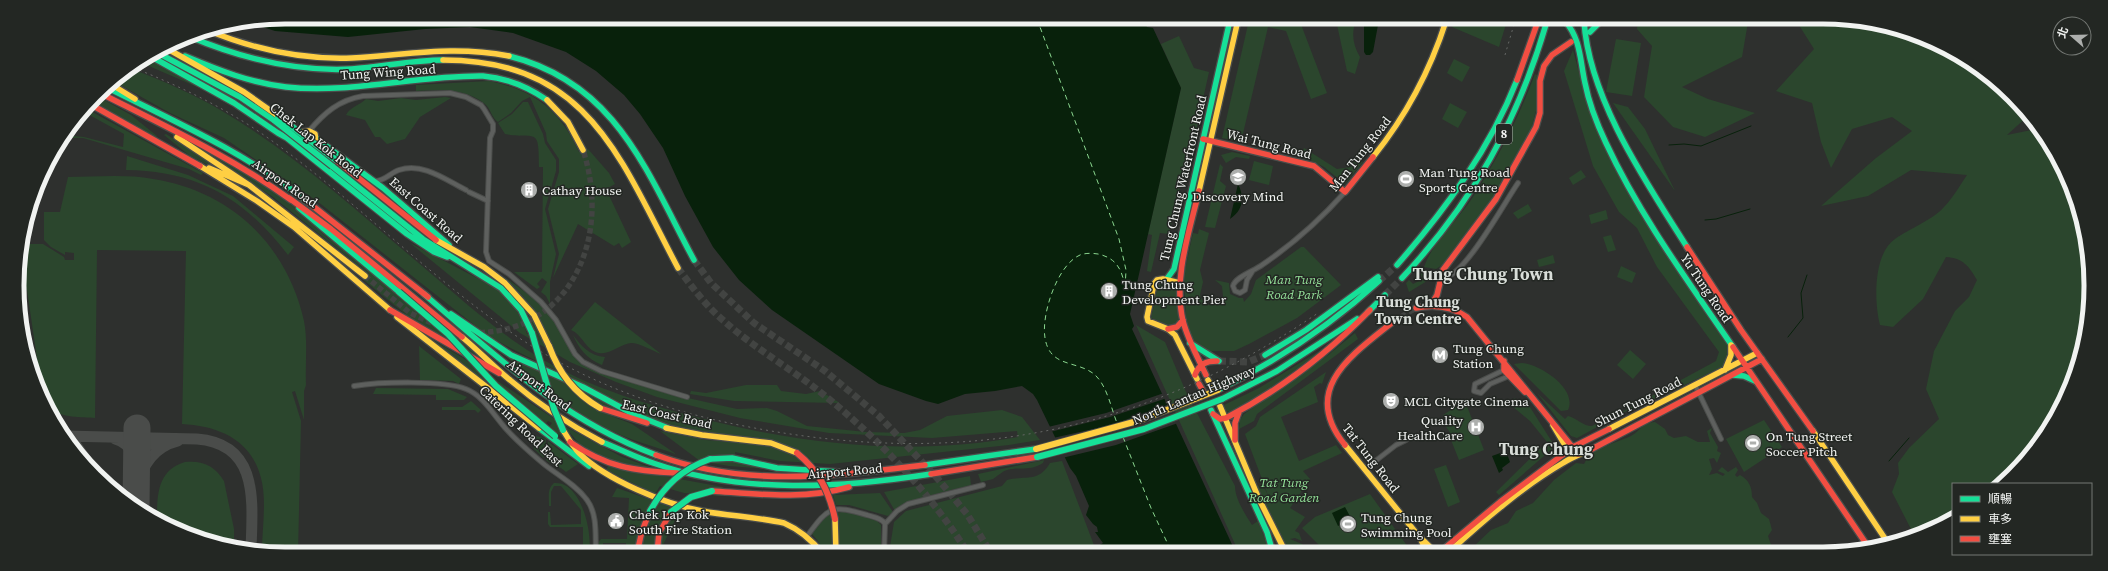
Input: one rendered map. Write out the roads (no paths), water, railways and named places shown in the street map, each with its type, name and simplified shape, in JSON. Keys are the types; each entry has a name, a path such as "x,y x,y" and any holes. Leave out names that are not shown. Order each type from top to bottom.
{"main road":[{"name":"Tung Chung Waterfront Road","path":"1203,391 1177,337 1168,329 1148,321 1147,317 1155,282 1159,279 1166,280 1174,269 1229,24"},
{"name":"Tung Chung Waterfront Road","path":"1212,387 1190,343 1183,320 1180,283 1182,262 1237,24"},
{"name":"Man Tung Road","path":"1345,192 1393,131 1413,99 1436,53 1445,24"},
{"name":"8","path":"1397,263 1412,248 1456,192 1491,135 1518,78 1537,24"},
{"name":"8","path":"1402,278 1414,266 1454,216 1489,162 1519,102 1546,24"},
{"name":"Yu Tung Road","path":"1568,24 1576,37 1585,85 1598,124 1629,188 1657,234 1866,543"},
{"name":"Yu Tung Road","path":"1584,24 1587,47 1597,83 1627,146 1682,238 1757,353 1821,443 1885,539"},
{"path":"1590,32 1597,24"},
{"path":"217,33 260,48 307,56 354,58 438,50 466,50 510,56 541,66 579,89 603,109 620,129 641,160 694,260"},
{"path":"197,39 245,57 291,66 338,69 436,60 466,60 503,66 533,76 569,99 588,116 608,141 626,170 678,268"},
{"path":"1431,305 1435,300 1441,276 1448,262 1466,241 1496,199 1536,128 1540,113 1541,76 1546,62 1552,55 1571,42"},
{"name":"Tung Wing Road","path":"171,50 239,77 266,84 292,88 329,88 476,77 505,80 528,88 553,105 572,127 583,150"},
{"name":"Chek Lap Kok Road","path":"171,51 239,89 438,241 456,251"},
{"name":"Chek Lap Kok Road","path":"162,55 277,118"},
{"name":"East Coast Road","path":"155,59 248,112 278,134 308,149 318,163"},
{"path":"116,87 152,110"},
{"name":"Airport Road","path":"112,90 217,142 290,188 424,294 520,376 562,408 603,432 643,450 707,469 751,476 802,478 859,474 1036,449"},
{"name":"Airport Road","path":"106,96 150,120 218,153 256,175 320,220 465,339 510,379 570,422 600,441 636,456 687,474 748,484 788,487 834,485 871,481 1037,457"},
{"path":"95,107 193,162 286,221 442,354 581,460 613,481 624,484"},
{"path":"150,120 198,150 249,185 301,224 365,276"},
{"path":"300,144 299,137 303,132 309,130"},
{"name":"East Coast Road","path":"309,130 316,137 384,188 456,251 492,272 512,289 534,315 566,380 581,396 600,408 622,417 702,435 771,443 797,453 812,466 826,485 835,519 836,547"},
{"name":"East Coast Road","path":"278,134 299,137"},
{"path":"308,149 313,147 316,137"},
{"name":"East Coast Road","path":"287,138 411,238 434,252 451,258 502,288 521,310 532,333 554,409 563,430 575,449 588,460 624,484 654,498 682,507 712,513 777,521 790,525 808,536 817,547"},
{"name":"Wai Tung Road","path":"1203,139 1314,166 1345,192"},
{"path":"193,162 249,185"},
{"name":"Chek Lap Kok Road","path":"334,163 415,232 451,258"},
{"path":"289,198 310,218 448,334 500,390 555,436 575,449"},
{"name":"North Lantau Highway","path":"1036,449 1134,423 1218,390 1267,366 1348,311 1379,279 1312,326 1265,355"},
{"path":"1166,280 1180,283"},
{"path":"1439,287 1440,300 1446,307"},
{"path":"424,294 511,355 583,387 633,414 668,428"},
{"name":"North Lantau Highway","path":"1037,457 1093,444 1144,429 1222,399 1284,367 1370,310 1385,295"},
{"path":"1416,308 1431,305 1446,307 1464,314 1504,361 1509,376 1529,394"},
{"path":"390,310 510,379"},
{"path":"1271,547 1267,532 1212,412 1220,419 1226,418 1271,393 1334,345 1370,310"},
{"path":"1168,329 1177,328 1183,320"},
{"name":"Tat Tung Road","path":"1394,321 1351,356 1335,374 1325,402 1326,413 1330,423 1338,435 1417,534 1430,547"},
{"path":"1190,343 1218,361 1208,361 1201,364 1197,379"},
{"path":"1725,370 1731,355 1731,344"},
{"name":"Shun Tung Road","path":"1446,547 1500,502 1522,487 1571,448 1757,353"},
{"name":"Shun Tung Road","path":"1455,547 1503,505 1559,463 1575,455 1586,452 1639,422 1699,393 1762,359"},
{"path":"1506,369 1521,382 1575,455"},
{"path":"1733,375 1744,376 1756,382"},
{"path":"1220,406 1259,499 1283,547"},
{"path":"1235,440 1235,423 1239,412"},
{"path":"570,442 592,458 611,465 652,472 687,474"},
{"path":"639,547 642,531 650,511 662,492 676,477 692,466 710,460 732,458 777,468 859,474"},
{"path":"658,547 659,533 671,512 690,496 712,492 787,496 835,491 871,481"},
{"name":"Tat Tung Road","path":"1417,534 1424,547"}],"street":[{"path":"309,130 330,109 342,101 363,96 439,93 457,94 481,105 488,115 489,126 493,131 490,138 486,256 489,261 515,278 541,302 556,320 578,357 586,364 601,371 686,397"},
{"path":"316,137 317,123"},
{"path":"374,181 381,181 398,170 416,168 488,201"},
{"path":"384,188 387,177"},
{"path":"1441,276 1444,278 1452,276 1469,258 1518,183"},
{"name":"Man Tung Road","path":"1252,272 1247,280 1245,290 1240,293 1235,291 1233,286 1235,281 1252,272 1298,238 1345,192"},
{"path":"1506,369 1475,384 1474,391 1481,393 1490,384 1509,376"},
{"name":"Catering Road East","path":"354,386 374,383 448,385 466,389 473,393 488,407 508,430 544,464 578,490 587,501 593,513 596,547"},
{"path":"1695,385 1721,439"},
{"path":"1365,469 1396,445 1406,440"},
{"path":"884,547 885,524 897,511 908,504 983,485"},
{"path":"808,536 824,515 829,511 838,508 879,518 885,524"}],"waterway":[{"path":"1669,145 1684,144 1701,146 1751,126"},
{"path":"1705,220 1716,219 1750,209"},
{"path":"1788,337 1803,318 1801,293 1807,275"},
{"path":"1889,461 1909,438"}],"tunnel":[{"path":"454,331 492,332 525,323 551,306 571,282 585,253 591,220 591,185 583,150"},
{"path":"694,260 711,283 754,323 825,371 879,416 938,479 967,514 987,547"},
{"path":"1379,281 1397,265"},
{"path":"678,268 705,303 717,315 747,340 819,391 881,446 919,486 964,547"},
{"path":"365,276 410,313 440,327"},
{"path":"1385,295 1402,278"},
{"path":"1394,321 1416,308"},
{"path":"1219,361 1248,362 1265,355"}],"railway":[{"path":"1505,55 1514,24"},
{"path":"138,70 198,96 258,131 323,180 447,284 512,333 538,350 566,366 623,392 682,411 744,426 822,438 898,443 972,441 1043,431 1113,414 1182,388 1250,355 1318,313"}],"place":[{"name":"Discovery Mind","path":"1238,177"},
{"name":"Man Tung Road Sports Centre","path":"1406,179"},
{"name":"Cathay House","path":"529,190"},
{"name":"Tung Chung Development Pier","path":"1109,291"},
{"name":"Tung Chung Station","path":"1440,355"},
{"name":"MCL Citygate Cinema","path":"1391,401"},
{"name":"Quality HealthCare","path":"1476,427"},
{"name":"On Tung Street Soccer Pitch","path":"1753,443"},
{"name":"Chek Lap Kok South Fire Station","path":"616,521"},
{"name":"Tung Chung Swimming Pool","path":"1348,524"}],"district":[{"name":"Tung Chung Town","path":"1483,274"},
{"name":"Tung Chung Town Centre","path":"1418,310"},
{"name":"Tung Chung","path":"1546,449"}],"park label":[{"name":"Man Tung Road Park","path":"1294,286"},
{"name":"Tat Tung Road Garden","path":"1284,490"}]}
